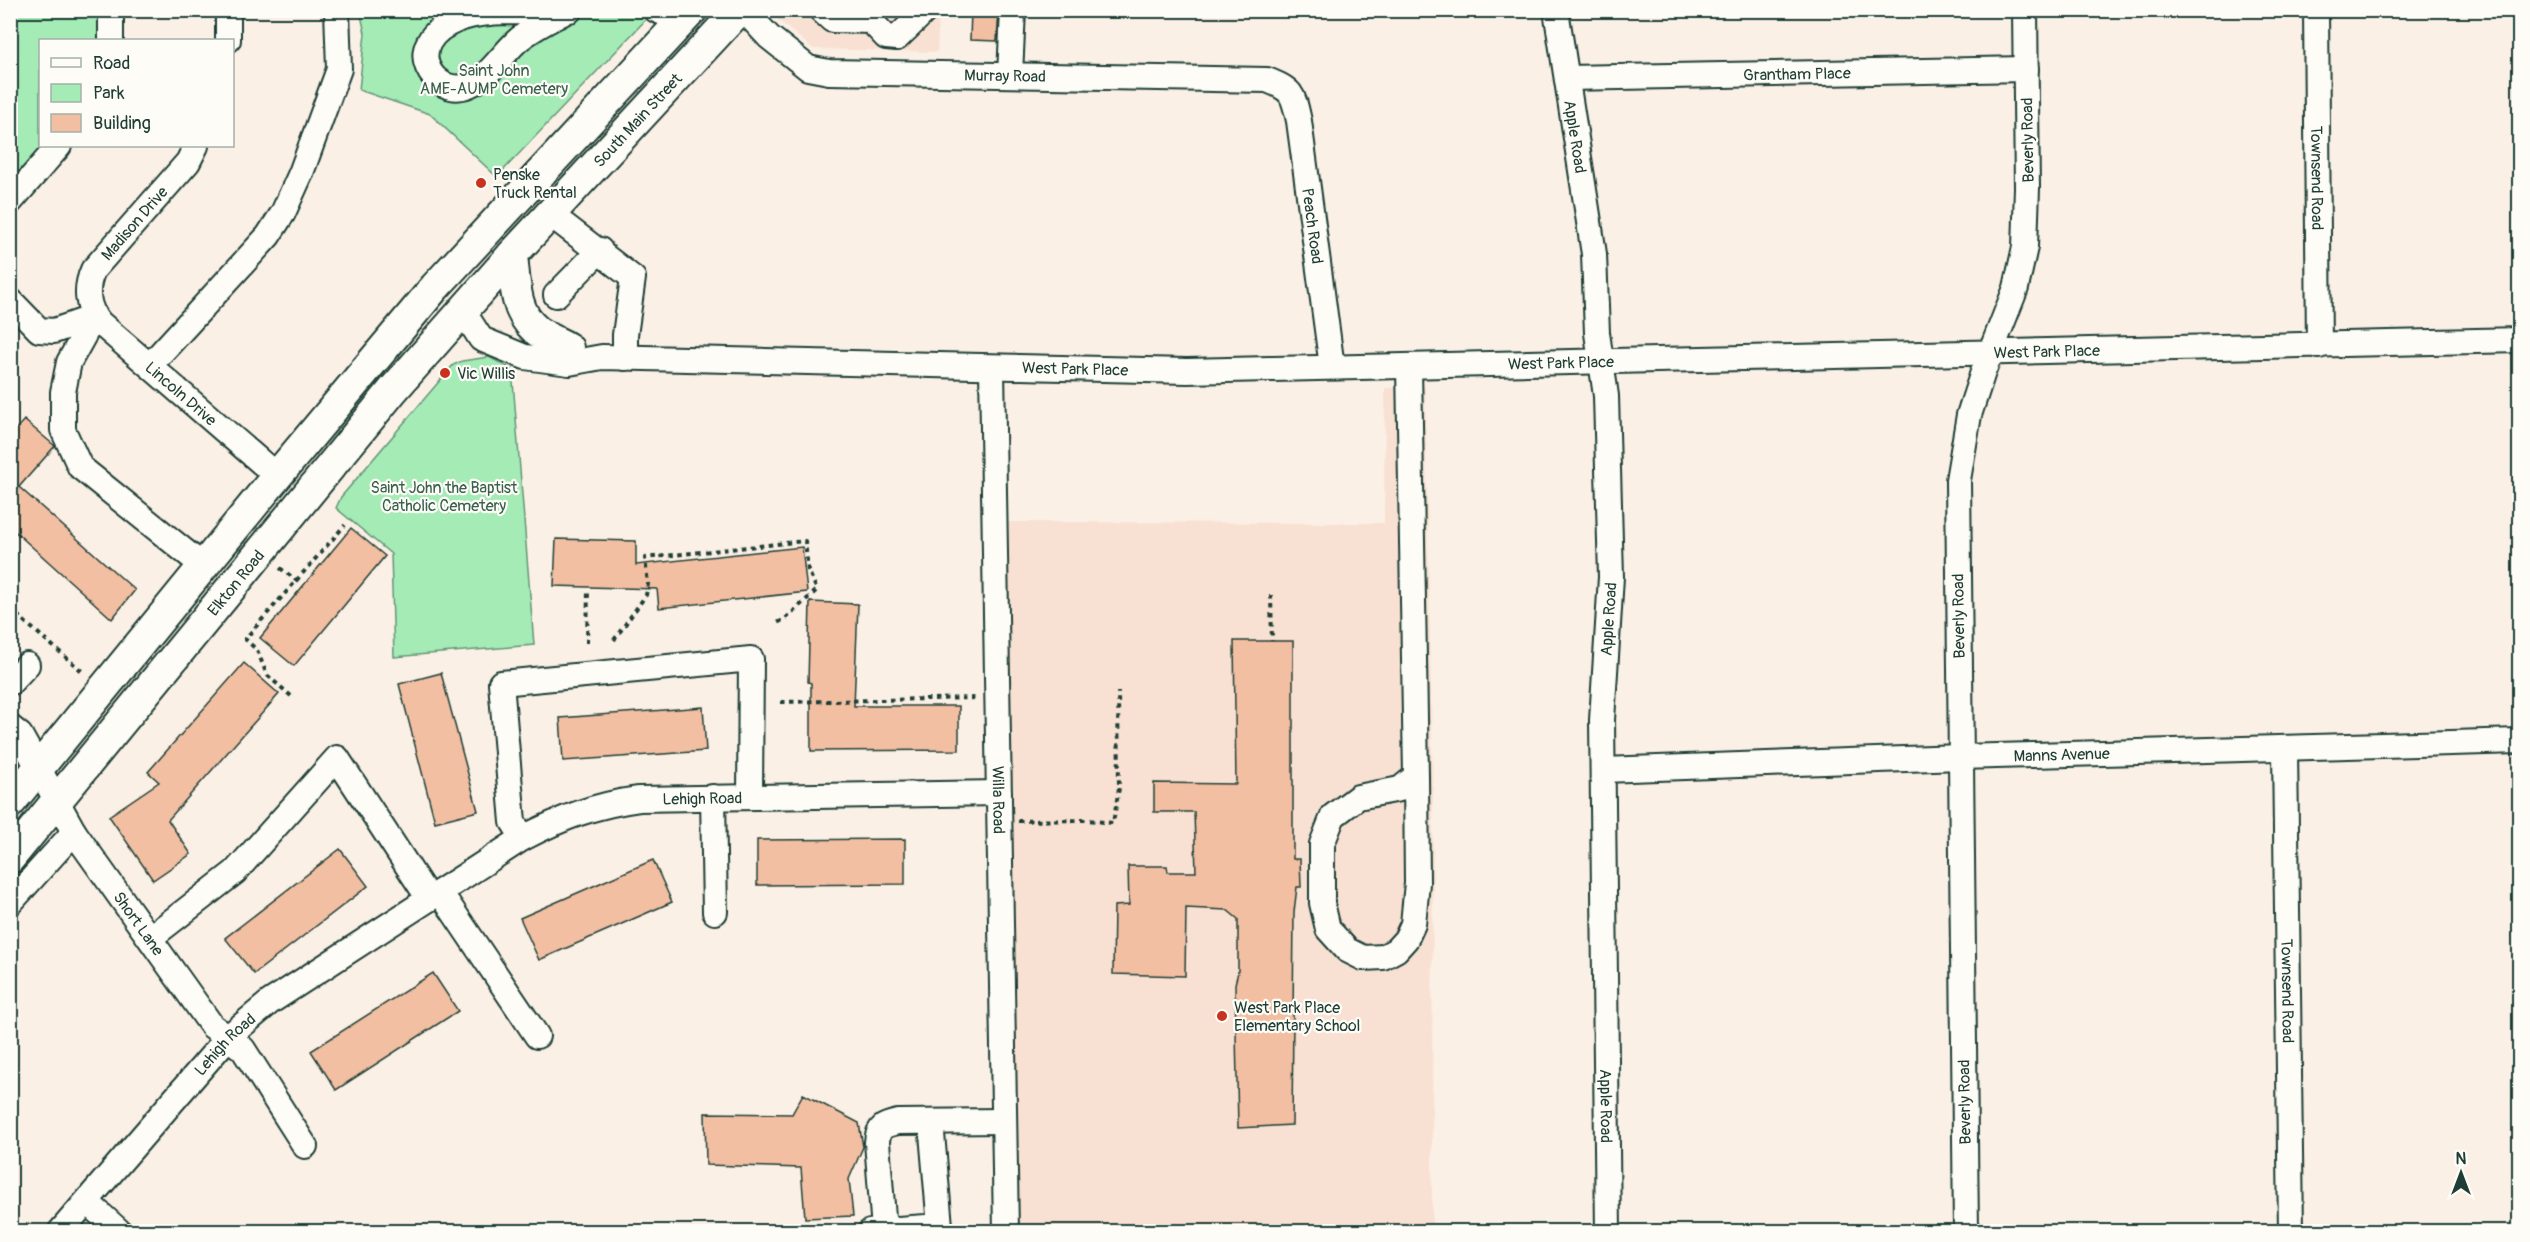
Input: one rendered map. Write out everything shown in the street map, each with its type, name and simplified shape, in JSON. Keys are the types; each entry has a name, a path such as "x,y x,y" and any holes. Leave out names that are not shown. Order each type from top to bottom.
{"main road":[{"name":"South Main Street","path":"463,311 739,10"},
{"path":"10,802 435,287 677,14"},
{"path":"512,255 518,302 524,316 536,330 568,348"},
{"name":"Elkton Road","path":"10,858 386,399 463,311"}],"street":[{"path":"111,10 111,39"},
{"path":"228,10 228,39"},
{"path":"150,365 268,236 283,213 305,163 339,69 337,10"},
{"name":"Murray Road","path":"744,10 769,37 808,68 829,72 1267,80 1286,87"},
{"path":"822,11 832,20 871,21 886,38 897,38 926,10"},
{"path":"1010,75 1013,10"},
{"name":"Apple Road","path":"1556,10 1594,254 1597,333 1606,396 1611,577 1604,679 1603,770 1608,1232"},
{"name":"Beverly Road","path":"1966,1232 1958,480 1969,415 1990,353 2016,288 2025,247 2027,188 2025,10"},
{"name":"Townsend Road","path":"2316,10 2319,346"},
{"path":"568,11 517,40 488,75 467,86 451,87 436,79 427,68 424,53 430,38 440,28 459,18 500,13 568,11"},
{"name":"Grantham Place","path":"1567,78 2026,69"},
{"name":"Peach Road","path":"1286,87 1293,95 1299,121 1332,367"},
{"path":"10,202 58,147"},
{"name":"Madison Drive","path":"92,311 88,281 93,270 188,162 196,147"},
{"path":"550,214 600,250 633,278 625,335 613,357"},
{"path":"556,295 600,250"},
{"name":"West Park Place","path":"435,287 463,311 527,341 613,357"},
{"path":"10,300 39,330 54,331 92,311"},
{"path":"92,311 69,362 63,392 63,430 80,466 203,566"},
{"name":"Lincoln Drive","path":"92,311 277,476"},
{"name":"West Park Place","path":"463,311 481,339 525,357 569,363 613,357 1187,371 2520,340"},
{"path":"1409,366 1418,884 1413,924 1406,939 1396,950 1383,957 1363,958 1347,950 1328,929 1322,903 1322,844 1333,816 1358,797 1400,789 1416,776"},
{"name":"Willa Road","path":"992,368 1006,1232"},
{"path":"523,838 513,822 501,683 751,659 750,796"},
{"path":"10,683 27,665"},
{"name":"Short Lane","path":"10,727 20,735 74,832 212,1026 243,1049 305,1146"},
{"name":"Manns Avenue","path":"1603,770 2520,741"},
{"name":"Townsend Road","path":"2285,749 2290,1232"},
{"path":"150,938 236,872 338,758 537,1036"},
{"name":"Lehigh Road","path":"60,1232 228,1037 270,1002 523,838 574,813 618,802 663,797 999,793"},
{"path":"713,797 715,912"},
{"path":"10,903 74,832"},
{"path":"931,1122 940,1226 877,1231 877,1142 879,1130 883,1126 898,1122 1004,1120"},
{"path":"87,1202 120,1232"}],"path":[{"path":"291,696 267,675 257,650 245,639 345,525"},
{"path":"614,640 646,595 648,584 645,558 805,541 808,570 817,590 785,620 777,623"},
{"path":"280,568 301,584"},
{"path":"587,643 588,589"},
{"path":"1271,595 1272,641"},
{"path":"10,609 83,672"},
{"path":"1017,821 1087,820 1113,824 1119,788 1118,692"},
{"path":"781,702 979,699"}],"shaded area":[{"path":"778,11 939,11 937,52 813,49 778,20"},
{"name":"West Park Place Elementary School","path":"1425,387 1433,800 1432,1231 1013,1231 1006,522 1384,523 1385,388"}],"green space":[{"path":"11,11 103,11 104,39 39,39 39,147 52,147 11,194"},
{"name":"Saint John AME-AUMP Cemetery","path":"360,11 654,11 497,177 430,114 359,90 365,33"},
{"name":"Saint John the Baptist Catholic Cemetery","path":"489,357 512,369 534,645 394,657 391,554 336,508 341,497 453,365 462,361"}],"building":[{"path":"971,10 999,10 997,41 970,40"},
{"path":"24,420 55,446 19,487 135,590 112,619 10,527 10,436"},
{"path":"351,528 385,556 294,666 260,638"},
{"path":"556,539 636,541 636,565 802,547 807,592 659,608 657,589 554,586"},
{"path":"810,602 858,604 854,706 959,706 959,750 811,751 811,683 808,682"},
{"name":"West Park Place Elementary School","path":"1234,641 1293,641 1293,859 1300,859 1301,887 1297,887 1294,912 1292,1125 1238,1128 1235,984 1238,972 1238,919 1227,910 1186,908 1185,976 1113,974 1114,906 1129,905 1128,866 1167,866 1168,872 1196,872 1194,812 1154,812 1154,783 1236,784"},
{"path":"244,663 279,694 168,820 191,854 153,880 109,816 159,782 148,772"},
{"path":"441,673 478,811 435,822 399,684"},
{"path":"703,707 706,751 563,761 560,718"},
{"path":"905,839 905,884 757,885 757,840"},
{"path":"340,849 368,886 254,974 225,938"},
{"path":"653,860 672,902 539,960 520,918"},
{"path":"433,973 458,1011 336,1090 311,1051"},
{"path":"803,1094 859,1123 863,1147 849,1179 853,1216 805,1218 801,1168 706,1165 705,1113 792,1114"}],"place":[{"name":"Penske Truck Rental","path":"481,183"},
{"name":"Vic Willis","path":"445,373"},
{"name":"West Park Place Elementary School","path":"1222,1016"}]}
